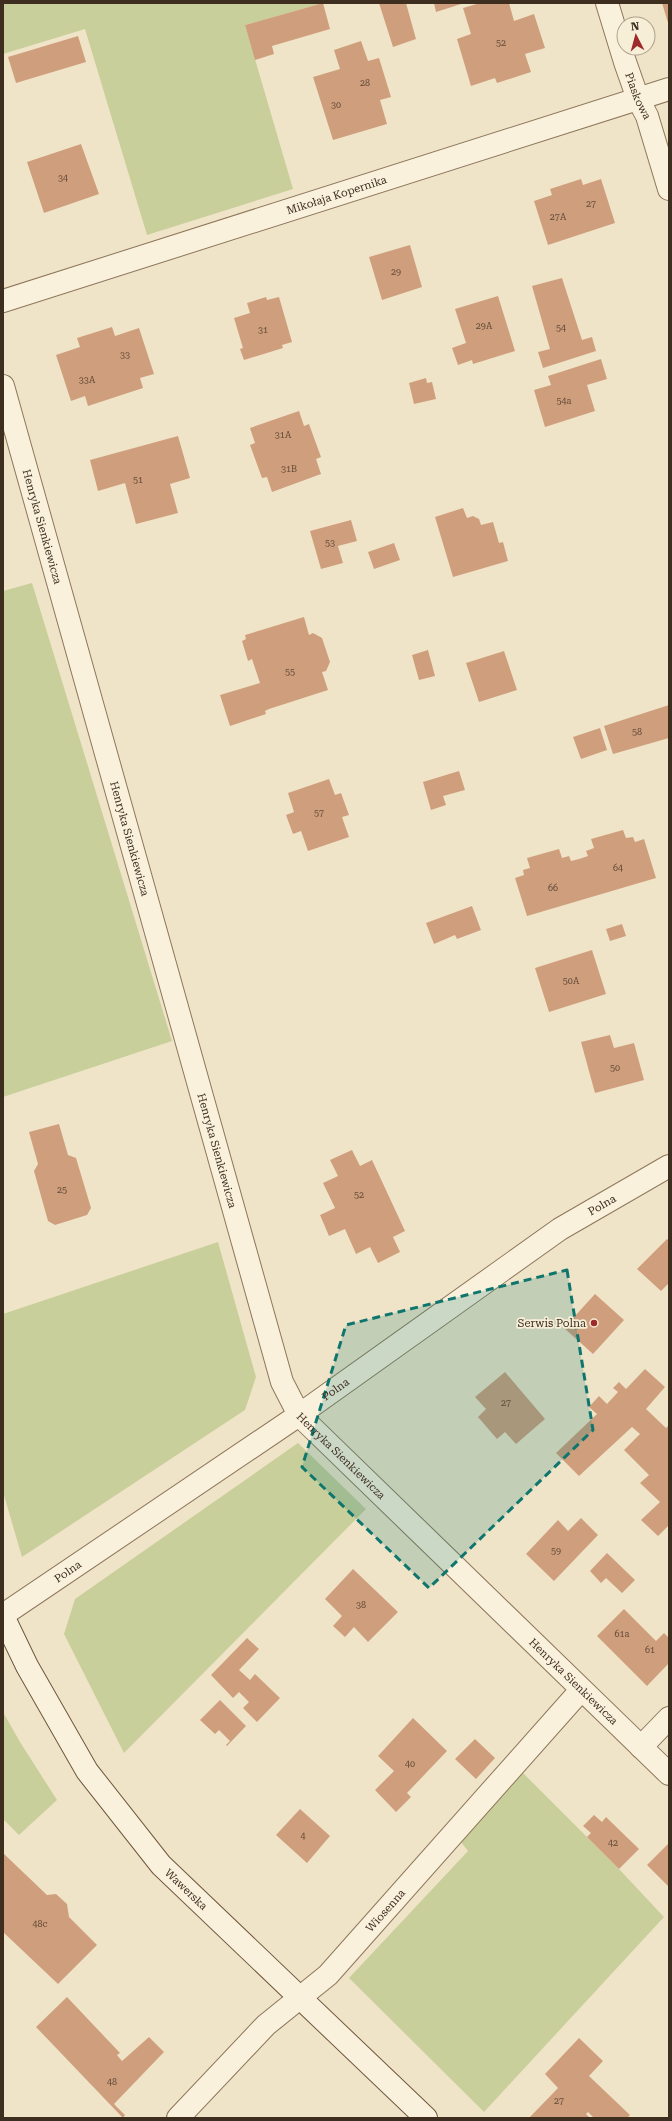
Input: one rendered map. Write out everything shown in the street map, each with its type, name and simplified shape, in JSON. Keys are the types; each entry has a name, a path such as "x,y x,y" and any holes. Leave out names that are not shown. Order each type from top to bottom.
{"street":[{"name":"Piaskowa","path":"607,3 638,98 647,116 669,189"},
{"name":"Mikołaja Kopernika","path":"3,301 669,89"},
{"name":"Henryka Sienkiewicza","path":"3,386 280,1374 299,1415 669,1774"},
{"name":"Polna","path":"3,1615 299,1415 560,1229 669,1166"},
{"name":"Wawerska","path":"3,1615 26,1666 92,1777 161,1865 300,1996 426,2118"},
{"name":"Wiosenna","path":"178,2118 266,2025 300,1996 328,1975 581,1690"},
{"path":"641,1747 669,1718"}],"highlighted area":[{"path":"567,1270 593,1430 429,1588 302,1467 346,1325"}],"green space":[{"path":"3,3 323,3 245,25 293,189 147,235 85,29 3,54"},
{"path":"32,583 172,1041 3,1097 3,591"},
{"path":"218,1242 256,1377 245,1410 22,1557 3,1492 3,1314"},
{"path":"298,1443 366,1509 124,1753 64,1634 75,1599"},
{"path":"3,1712 20,1742 57,1800 19,1835 3,1819"},
{"path":"522,1772 619,1869 664,1917 484,2112 349,1978 468,1851 460,1841"}],"building":[{"path":"323,3 330,29 272,46 274,54 255,60 245,25"},
{"path":"379,3 406,3 416,39 393,47"},
{"path":"434,3 461,3 461,4 436,12"},
{"path":"480,3 509,3 514,21 534,14 545,48 525,54 531,72 497,83 495,78 471,86 457,39 471,34 463,8"},
{"path":"662,3 669,3 669,26"},
{"path":"78,36 86,62 16,83 8,57"},
{"path":"361,41 368,61 379,58 391,97 380,100 387,124 333,140 313,77 340,69 334,50"},
{"path":"81,144 99,194 44,213 27,162"},
{"path":"581,179 583,185 601,179 615,223 548,245 534,201 552,195 550,189"},
{"path":"410,245 422,287 382,300 369,257"},
{"path":"562,278 582,340 592,337 596,351 543,368 538,352 550,349 532,286"},
{"path":"498,296 515,351 473,364 472,360 458,365 452,348 466,343 455,309"},
{"path":"266,297 267,300 279,297 292,342 282,345 283,348 244,360 240,349 243,348 234,318 250,313 247,303"},
{"path":"112,327 115,336 139,328 154,374 140,378 143,388 88,406 85,396 71,401 56,355 80,347 77,338"},
{"path":"601,359 607,379 587,385 595,411 545,427 534,390 551,385 548,376"},
{"path":"426,378 427,383 432,382 436,399 414,404 409,383"},
{"path":"299,411 304,426 309,424 321,457 316,459 321,474 272,492 267,477 262,478 250,445 255,443 250,428"},
{"path":"178,436 190,478 170,484 178,513 136,524 125,483 98,491 90,460"},
{"path":"463,508 467,518 473,516 479,519 481,525 493,522 499,543 503,542 508,561 453,577 435,517"},
{"path":"351,520 357,541 338,546 343,563 321,569 310,531"},
{"path":"394,543 400,560 374,569 368,552"},
{"path":"304,617 309,635 313,633 322,638 330,662 326,671 322,672 328,690 269,709 265,711 266,714 230,726 220,695 260,683 252,659 248,661 242,641 246,639 245,635"},
{"path":"428,650 435,676 419,680 412,655"},
{"path":"504,651 517,690 479,702 466,663"},
{"path":"669,705 669,738 613,754 604,726"},
{"path":"600,728 607,750 581,759 573,737"},
{"path":"459,771 465,790 443,796 446,805 431,810 423,782"},
{"path":"329,779 335,795 341,793 349,815 342,817 349,837 308,851 301,831 293,834 286,815 294,812 288,793"},
{"path":"623,830 626,838 633,837 635,842 644,839 656,878 527,916 515,878 524,875 523,870 530,868 527,858 559,849 562,858 569,856 571,861 579,859 588,856 586,851 594,848 591,839"},
{"path":"472,906 481,930 457,939 455,935 434,944 426,923"},
{"path":"622,924 626,936 610,941 606,929"},
{"path":"592,950 606,994 549,1012 535,968"},
{"path":"610,1035 614,1048 634,1043 644,1080 595,1093 581,1042"},
{"path":"59,1124 68,1155 76,1158 91,1208 87,1215 55,1225 48,1221 34,1171 38,1164 29,1132"},
{"path":"352,1150 360,1166 372,1160 405,1231 393,1237 400,1252 378,1263 370,1247 356,1254 345,1229 329,1236 320,1215 335,1208 323,1183 338,1176 330,1160"},
{"path":"667,1239 669,1241 669,1283 661,1291 637,1269"},
{"path":"595,1294 624,1320 593,1354 564,1328"},
{"path":"645,1369 665,1387 646,1409 666,1428 669,1425 669,1525 658,1536 641,1520 660,1502 640,1483 649,1475 624,1450 640,1434 632,1427 579,1476 556,1453 597,1414 589,1407 599,1396 607,1404 618,1392 613,1388 619,1382 626,1389"},
{"path":"505,1372 545,1419 516,1444 505,1432 497,1439 478,1417 486,1409 475,1397"},
{"path":"581,1518 598,1535 554,1581 526,1554 558,1520 568,1531"},
{"path":"607,1553 635,1580 622,1593 606,1578 601,1583 590,1571"},
{"path":"353,1569 398,1612 368,1642 354,1627 345,1637 333,1626 342,1616 325,1599"},
{"path":"624,1609 656,1641 664,1633 669,1638 669,1663 647,1686 597,1636"},
{"path":"247,1638 259,1649 239,1670 250,1680 255,1674 280,1698 257,1722 243,1708 249,1702 239,1692 233,1698 211,1675"},
{"path":"220,1700 246,1726 227,1746 226,1745 230,1741 219,1730 215,1734 200,1720"},
{"path":"413,1718 447,1751 407,1793 411,1797 396,1812 375,1790 394,1771 378,1756"},
{"path":"475,1739 495,1758 476,1779 455,1759"},
{"path":"300,1809 330,1836 307,1863 276,1835"},
{"path":"594,1815 602,1822 606,1817 639,1849 619,1869 587,1837 591,1833 583,1826"},
{"path":"669,1843 669,1887 647,1865"},
{"path":"3,1853 47,1895 56,1894 67,1904 69,1917 97,1945 58,1984 3,1932"},
{"path":"67,1997 120,2053 117,2055 122,2061 149,2037 164,2052 114,2104 125,2115 123,2118 36,2027"},
{"path":"579,2038 603,2061 589,2076 630,2115 627,2118 594,2118 588,2112 586,2114 590,2118 529,2118 558,2088 545,2074"}],"place":[{"name":"Serwis Polna","path":"594,1323"}]}
